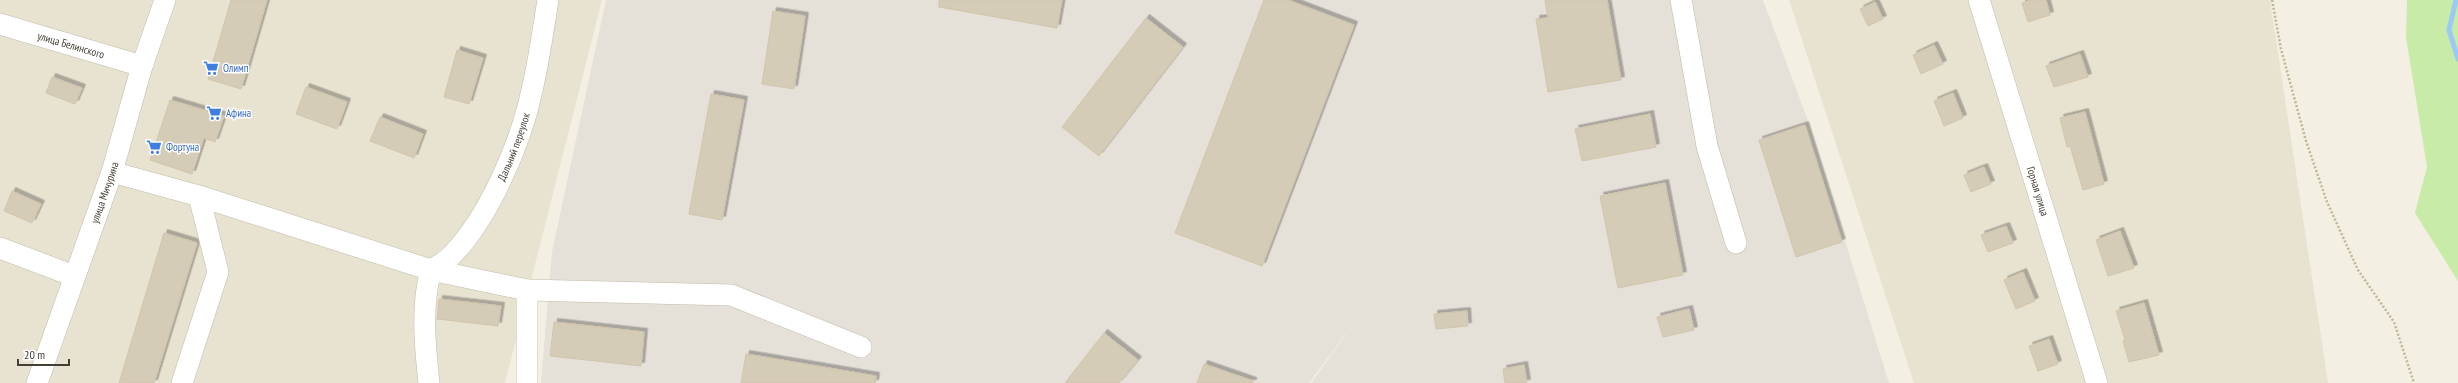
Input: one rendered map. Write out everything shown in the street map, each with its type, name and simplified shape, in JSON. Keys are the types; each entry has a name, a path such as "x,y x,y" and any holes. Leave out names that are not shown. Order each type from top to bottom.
{"street":[{"name":"улица Мичурина","path":"37,383 112,172 142,66 164,0"},
{"name":"Дальний переулок","path":"431,270 448,259 471,233 491,199 511,156 532,92 548,0"},
{"path":"1681,0 1707,146 1736,243"},
{"name":"Горная улица","path":"1979,0 2097,383"},
{"name":"улица Белинского","path":"0,24 142,66"},
{"path":"112,172 199,196 431,270 527,290 731,295 861,347"},
{"path":"182,383 218,272 199,196"},
{"path":"0,248 74,276"},
{"path":"429,383 425,350 426,287 431,270"},
{"path":"527,290 527,383"}],"path":[{"path":"2272,0 2281,50 2306,141 2327,202 2358,270 2394,322 2414,383"}],"shaded area":[{"path":"0,0 602,0 505,383 0,383"},
{"path":"606,0 1763,0 1807,118 1889,383 1311,383 1361,314 1309,383 541,383 552,252"},
{"path":"1789,0 2270,0 2328,383 1914,383"}],"green space":[{"path":"2407,0 2458,0 2458,281 2415,213 2427,167 2406,37"}],"building":[{"path":"231,0 267,0 241,89 208,79"},
{"path":"939,0 1062,0 1057,28 939,7"},
{"path":"1264,0 1288,0 1354,25 1262,266 1175,233"},
{"path":"1545,0 1607,0 1621,80 1548,92 1536,19 1548,18"},
{"path":"2031,0 2046,0 2050,15 2028,22 2022,3"},
{"path":"1875,2 1883,19 1868,26 1860,9"},
{"path":"773,11 805,16 794,89 762,84"},
{"path":"1146,18 1183,47 1099,156 1062,127"},
{"path":"1934,45 1943,64 1921,74 1913,55"},
{"path":"457,50 483,58 469,104 444,97"},
{"path":"2080,54 2088,77 2054,87 2046,66"},
{"path":"52,77 82,88 75,104 46,93"},
{"path":"306,87 347,102 337,129 296,114"},
{"path":"1953,93 1963,118 1944,126 1934,101"},
{"path":"711,94 744,100 722,220 689,214"},
{"path":"170,100 224,116 215,142 204,138 192,174 150,160"},
{"path":"2085,112 2104,184 2083,190 2070,146 2067,147 2060,118"},
{"path":"1650,114 1656,147 1582,161 1575,129"},
{"path":"380,117 423,134 414,158 370,141"},
{"path":"1805,125 1842,242 1796,257 1759,140"},
{"path":"1984,167 1991,184 1971,192 1964,175"},
{"path":"1665,183 1683,275 1618,288 1600,196"},
{"path":"12,191 41,204 32,223 4,211"},
{"path":"2006,226 2013,243 1988,252 1981,235"},
{"path":"2120,231 2134,268 2108,276 2096,240"},
{"path":"164,233 197,243 154,383 119,383"},
{"path":"2023,272 2035,301 2016,309 2004,280"},
{"path":"439,299 501,306 498,326 437,319"},
{"path":"2144,303 2159,355 2129,362 2123,341 2125,340 2116,311"},
{"path":"1689,309 1694,330 1663,337 1657,317"},
{"path":"1467,311 1468,326 1436,329 1434,314"},
{"path":"554,322 644,332 641,366 550,356"},
{"path":"1104,333 1138,360 1119,383 1065,383"},
{"path":"2049,339 2058,364 2038,371 2029,346"},
{"path":"746,354 876,376 875,383 741,383"},
{"path":"1204,364 1253,381 1253,383 1197,383"},
{"path":"1524,365 1527,383 1505,383 1503,369"}],"waterway":[{"path":"2456,0 2449,30 2458,59"}],"place":[{"name":"Олимп","path":"211,68"},
{"name":"Афина","path":"214,113"},
{"name":"Фортуна","path":"154,147"}]}
